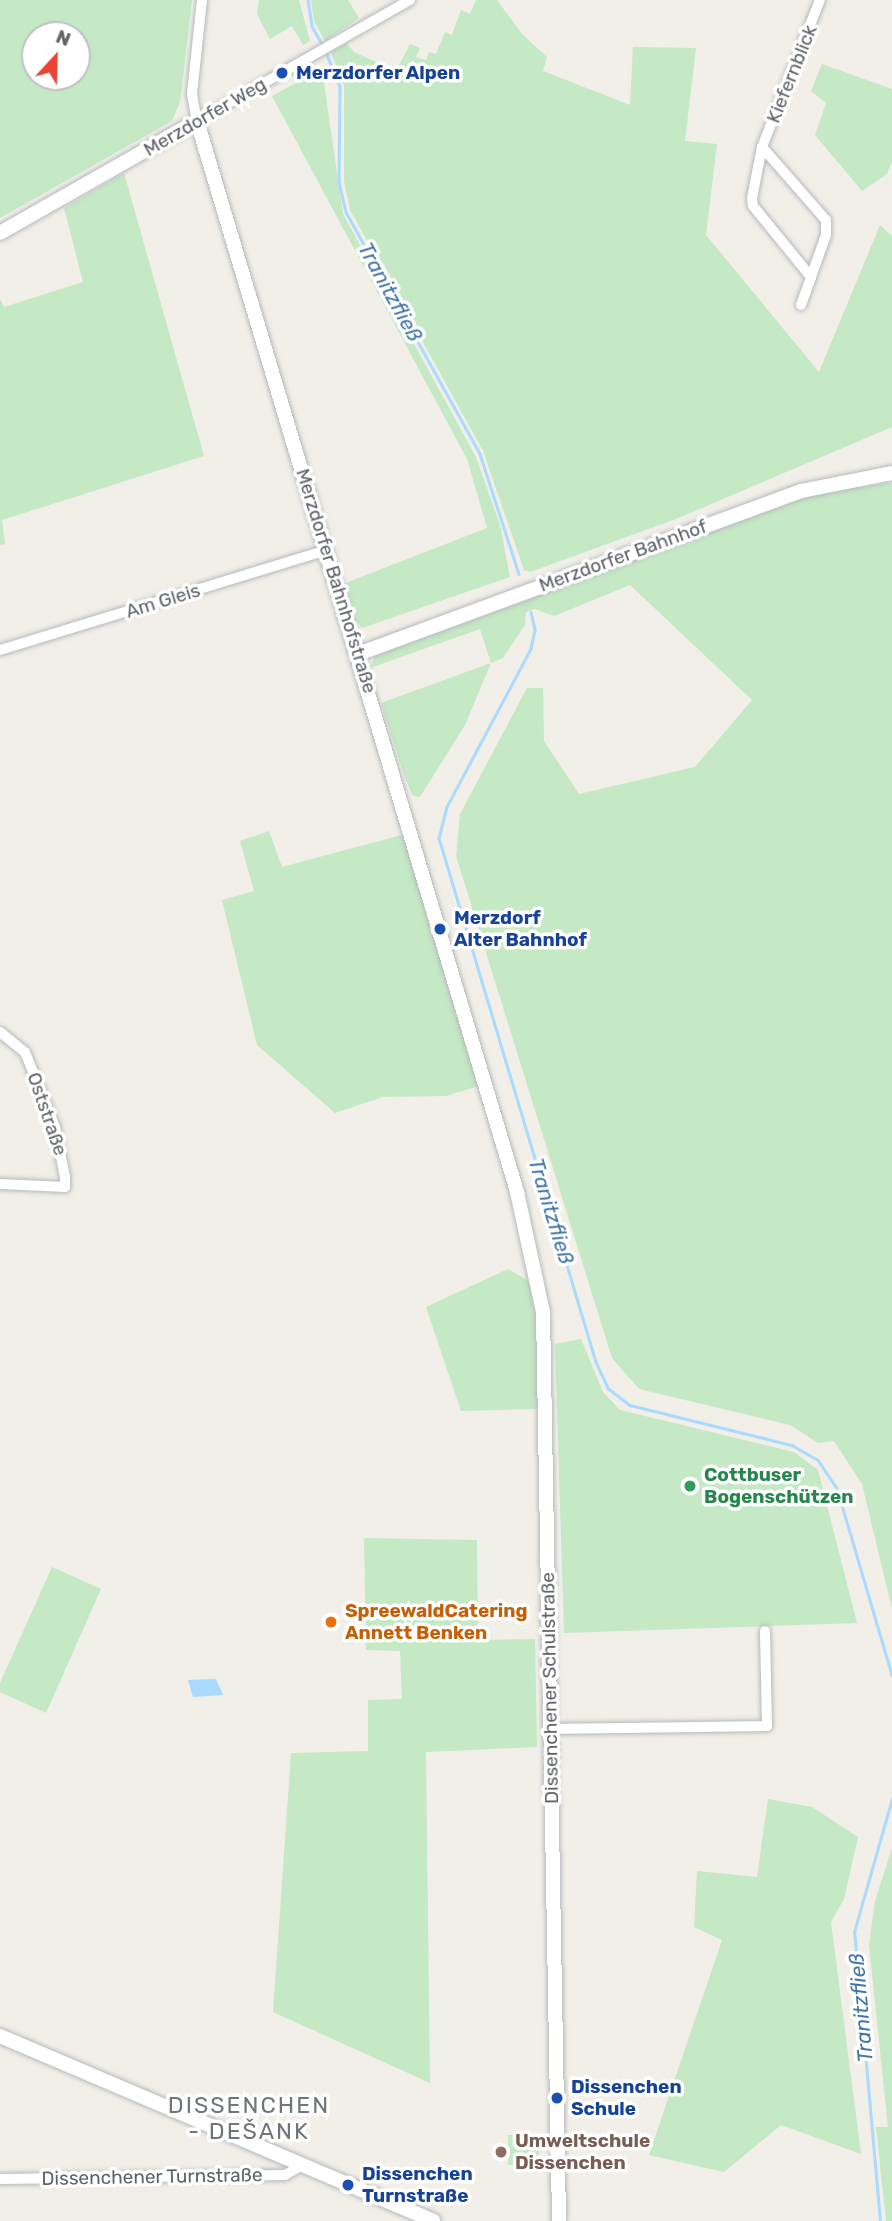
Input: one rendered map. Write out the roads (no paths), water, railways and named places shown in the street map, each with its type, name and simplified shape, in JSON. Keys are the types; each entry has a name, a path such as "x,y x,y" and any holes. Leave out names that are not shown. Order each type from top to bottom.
{"street":[{"name":"Merzdorfer Bahnhofstraße","path":"202,0 192,94 197,121 507,1159"},
{"name":"Merzdorfer Weg","path":"0,233 410,0"},
{"name":"Kiefernblick","path":"811,277 753,206 762,147 820,0"},
{"name":"Kiefernblick","path":"762,147 826,220 826,236 801,304"},
{"name":"Merzdorfer Bahnhof","path":"358,654 801,491 892,473"},
{"name":"Am Gleis","path":"0,650 327,550"},
{"name":"Oststraße","path":"0,1032 25,1052 55,1127 65,1187 0,1184"},
{"name":"Dissenchener Schulstraße","path":"507,1159 543,1312 559,2221"},
{"path":"552,1729 767,1726 765,1632"},
{"path":"0,2036 433,2221"},
{"name":"Dissenchener Turnstraße","path":"0,2179 285,2175 302,2165"}],"water":[{"path":"216,1679 223,1695 193,1697 188,1680"}],"waterway":[{"name":"Tranitzfließ","path":"308,0 312,26 323,46"},
{"name":"Tranitzfließ","path":"326,52 340,87 339,182 346,212 480,454 519,574"},
{"name":"Tranitzfließ","path":"531,612 535,630 531,649 447,807 439,838 596,1362 608,1388 630,1405 792,1445 818,1460 837,1488 892,1675"},
{"name":"Tranitzfließ","path":"880,2221 854,1932 892,1799"}],"place":[{"name":"Merzdorfer Alpen","path":"282,73"},
{"name":"Merzdorf Alter Bahnhof","path":"440,929"},
{"name":"Cottbuser Bogenschützen","path":"690,1486"},
{"name":"SpreewaldCatering Annett Benken","path":"331,1622"},
{"name":"Dissenchen Schule","path":"557,2098"},
{"name":"Umweltschule Dissenchen","path":"501,2152"},
{"name":"Dissenchen Turnstraße","path":"348,2185"}],"district":[{"name":"DISSENCHEN - DEŠANK","path":"249,2118"}]}
